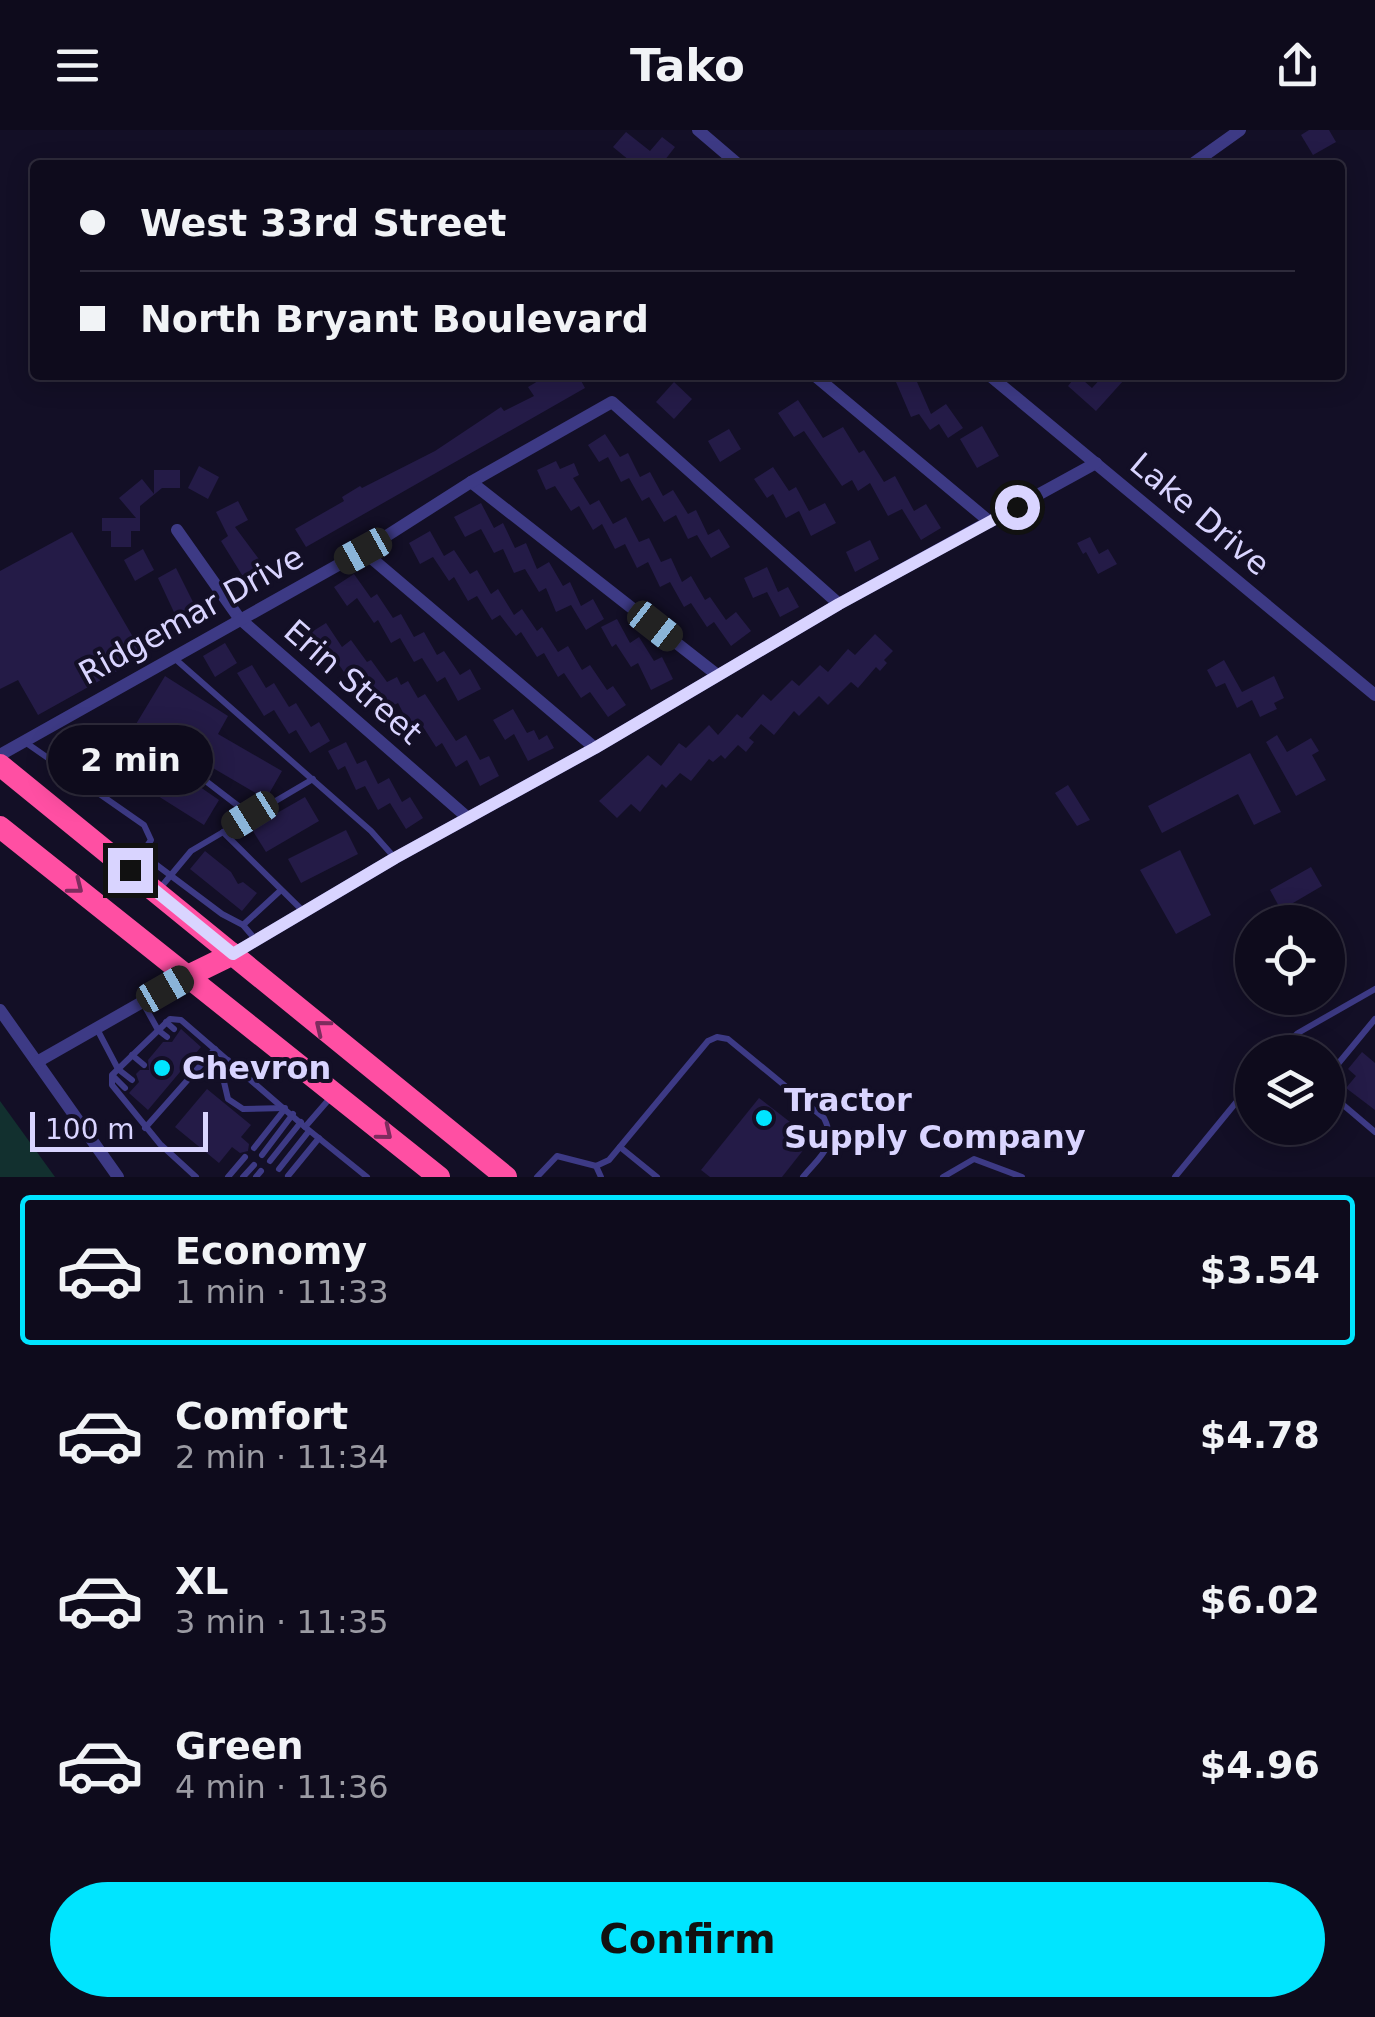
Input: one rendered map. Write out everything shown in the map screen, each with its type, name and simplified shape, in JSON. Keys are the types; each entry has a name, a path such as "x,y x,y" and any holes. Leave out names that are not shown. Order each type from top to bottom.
{"highway":[{"path":"0,765 164,883 214,924 233,954 506,1177"},
{"path":"0,826 439,1177"},
{"path":"188,976 233,954"}],"street":[{"path":"698,130 733,160"},
{"path":"1198,160 1240,130"},
{"path":"820,380 990,522"},
{"name":"Lake Drive","path":"995,380 1375,695"},
{"name":"Ridgemar Drive","path":"0,756 363,551 470,482 612,402 839,604"},
{"path":"233,954 839,604 1096,463"},
{"path":"470,482 716,674"},
{"name":"Erin Street","path":"177,530 239,618 468,818"},
{"path":"363,551 595,748"},
{"path":"37,1062 188,976"},
{"path":"1,1014 118,1177"}],"lane":[{"path":"172,657 371,831 395,858"},
{"path":"24,742 144,825 151,840 136,862"},
{"path":"198,775 250,815"},
{"path":"164,883 191,852 313,779"},
{"path":"224,832 304,912"},
{"path":"214,924 243,924 281,890"},
{"path":"243,924 255,940"},
{"path":"1295,1035 1375,989"},
{"path":"143,1002 158,1030 167,1038"},
{"path":"196,1177 116,1094 115,1072 170,1019 181,1020 367,1177"},
{"path":"1345,1055 1375,1019"},
{"path":"166,1022 174,1028"},
{"path":"96,1028 125,1088"},
{"path":"538,1177 557,1156 596,1166 610,1160 708,1041 717,1037 728,1039 824,1118 830,1143 803,1177"},
{"path":"200,1049 208,1056"},
{"path":"145,1128 215,1049"},
{"path":"132,1055 144,1065"},
{"path":"192,1058 201,1065"},
{"path":"228,1060 224,1082 228,1098 242,1109 286,1108"},
{"path":"115,1072 132,1080"},
{"path":"170,1085 177,1092"},
{"path":"270,1161 335,1093"},
{"path":"156,1100 164,1106"},
{"path":"1175,1177 1235,1105"},
{"path":"1345,1106 1375,1132"},
{"path":"150,1108 158,1114"},
{"path":"254,1148 286,1108"},
{"path":"262,1155 293,1114"},
{"path":"279,1169 305,1126"},
{"path":"288,1176 319,1138"},
{"path":"620,1148 657,1177"},
{"path":"228,1177 245,1157"},
{"path":"943,1177 974,1159 1022,1177"},
{"path":"244,1177 254,1164"},
{"path":"596,1166 601,1177"}],"green space":[{"path":"0,1101 55,1177 0,1177"}],"building":[{"path":"1309,130 1329,130 1336,142 1313,155 1301,135"},
{"path":"626,132 650,151 662,137 675,147 665,160 629,160 613,147"},
{"path":"540,380 581,380 585,388 306,547 295,529 344,501 342,497 360,486 435,451 501,407 504,411 534,396 528,387"},
{"path":"895,380 916,380 931,414 946,404 963,428 948,438 939,424 930,430 919,414 911,417"},
{"path":"1073,380 1083,380 1092,388 1099,380 1123,381 1096,411 1068,386"},
{"path":"674,382 692,399 674,419 656,402"},
{"path":"798,400 823,438 843,427 859,453 864,450 884,482 895,476 914,511 926,504 941,528 921,540 902,509 888,516 870,483 858,491 852,480 842,486 804,431 794,437 778,413"},
{"path":"982,426 999,456 977,468 960,439"},
{"path":"729,429 741,449 720,462 708,441"},
{"path":"605,434 620,457 628,453 640,477 650,472 663,496 673,490 688,514 696,510 708,535 719,529 730,547 711,558 697,535 688,539 676,515 664,522 649,497 642,501 629,478 621,482 608,457 599,462 588,445"},
{"path":"556,461 560,469 574,463 579,475 573,478 590,505 599,500 613,524 626,517 639,542 649,538 661,562 671,558 682,582 691,576 705,600 710,597 726,620 736,612 751,631 731,646 714,622 707,627 691,603 684,607 670,582 660,587 648,562 637,568 625,544 615,549 602,524 593,530 579,506 571,511 555,486 546,490 537,470"},
{"path":"199,466 219,477 208,499 188,488"},
{"path":"773,467 789,491 796,487 809,511 825,503 836,523 811,536 799,511 786,518 773,494 767,498 754,479"},
{"path":"154,470 180,470 180,488 162,488 140,506 140,531 131,531 131,547 111,547 111,531 102,531 102,518 136,518 119,498 142,479 154,494"},
{"path":"238,501 248,520 235,527 267,570 247,583 221,541 228,536 216,512"},
{"path":"481,503 494,528 503,523 515,548 526,543 537,569 549,562 563,586 570,582 581,606 593,599 604,619 586,630 571,605 556,612 546,588 539,592 525,569 514,573 503,549 494,553 481,529 465,537 454,517"},
{"path":"430,531 444,556 454,550 470,574 477,570 491,594 498,589 514,615 522,609 537,631 542,627 558,652 568,646 582,670 590,665 607,690 613,686 626,705 608,717 590,692 581,698 564,673 558,677 544,653 537,657 521,632 516,636 500,615 492,620 477,596 468,601 454,577 449,581 433,557 420,564 409,543"},
{"path":"72,532 144,656 38,715 18,680 0,689 0,571"},
{"path":"1090,537 1099,554 1108,549 1117,564 1098,574 1077,543"},
{"path":"870,540 879,559 855,572 846,552"},
{"path":"143,549 154,570 135,581 124,560"},
{"path":"767,567 778,592 788,587 799,607 780,617 767,592 753,598 744,578"},
{"path":"176,568 200,616 180,625 158,578"},
{"path":"354,574 371,598 377,594 393,618 401,614 414,637 424,632 437,655 444,651 460,675 470,669 481,689 458,701 445,677 437,682 422,658 414,662 400,638 391,643 378,620 374,623 357,598 347,606 334,587"},
{"path":"617,619 630,643 639,637 654,661 662,657 673,679 651,690 638,663 631,667 616,644 612,647 601,627"},
{"path":"326,623 342,647 351,640 387,682 397,677 401,685 408,681 418,698 425,694 456,741 466,735 480,760 489,756 499,776 480,786 467,760 456,767 442,743 436,747 420,722 411,728 398,703 385,710 372,687 366,691 349,668 344,672 328,649 323,653 310,633"},
{"path":"875,634 893,651 880,671 876,667 858,688 851,682 828,705 819,696 799,716 794,711 774,735 761,724 749,738 754,742 746,752 738,745 725,759 721,755 713,762 709,759 691,781 680,773 666,788 662,784 640,812 631,804 617,818 599,801 648,755 661,766 679,743 686,748 709,725 718,735 737,714 742,718 763,694 771,701 792,680 799,686 820,665 828,672 848,649 855,655"},
{"path":"225,643 237,663 215,677 203,656"},
{"path":"1224,660 1242,692 1274,676 1284,698 1274,703 1277,709 1260,717 1252,700 1237,708 1225,683 1216,687 1207,670"},
{"path":"252,665 266,688 274,683 289,707 296,703 311,727 319,722 330,741 310,753 296,730 289,734 274,710 264,716 237,673"},
{"path":"165,676 228,716 218,734 282,771 266,799 201,761 190,780 219,800 204,825 85,750 101,723 127,739"},
{"path":"513,709 527,733 534,730 539,740 547,735 554,748 528,761 514,734 505,740 493,720"},
{"path":"1277,735 1287,752 1311,738 1319,751 1312,755 1326,780 1296,796 1266,742"},
{"path":"346,742 357,764 366,760 378,784 389,778 402,802 410,797 423,818 406,829 390,803 378,810 365,786 356,790 345,766 338,770 328,751"},
{"path":"1250,753 1281,812 1254,825 1238,794 1162,833 1148,806"},
{"path":"1068,785 1090,820 1077,826 1055,793"},
{"path":"305,797 319,821 266,852 251,828"},
{"path":"346,830 358,854 301,883 288,859"},
{"path":"1180,850 1211,915 1176,934 1140,870"},
{"path":"205,851 231,872 238,884 243,882 257,893 242,911 190,869"},
{"path":"1311,867 1322,886 1290,905 1278,905 1270,890"},
{"name":"Chevron","path":"181,1029 201,1047 148,1110 129,1093 139,1082 136,1074 149,1070 148,1060 163,1042 172,1042"},
{"path":"1362,1052 1375,1063 1375,1110 1346,1088 1356,1076 1348,1069"},
{"path":"207,1089 251,1125 241,1137 249,1144 248,1151 240,1153 232,1147 219,1163 175,1127"},
{"name":"Tractor Supply Company","path":"759,1098 812,1139 782,1177 710,1177 701,1170"}],"place":[{"name":"Chevron","path":"162,1068"},
{"name":"Tractor Supply Company","path":"764,1118"}],"route":[{"path":"130,870 233,954 395,858 595,748 716,674 1017,507"}]}
